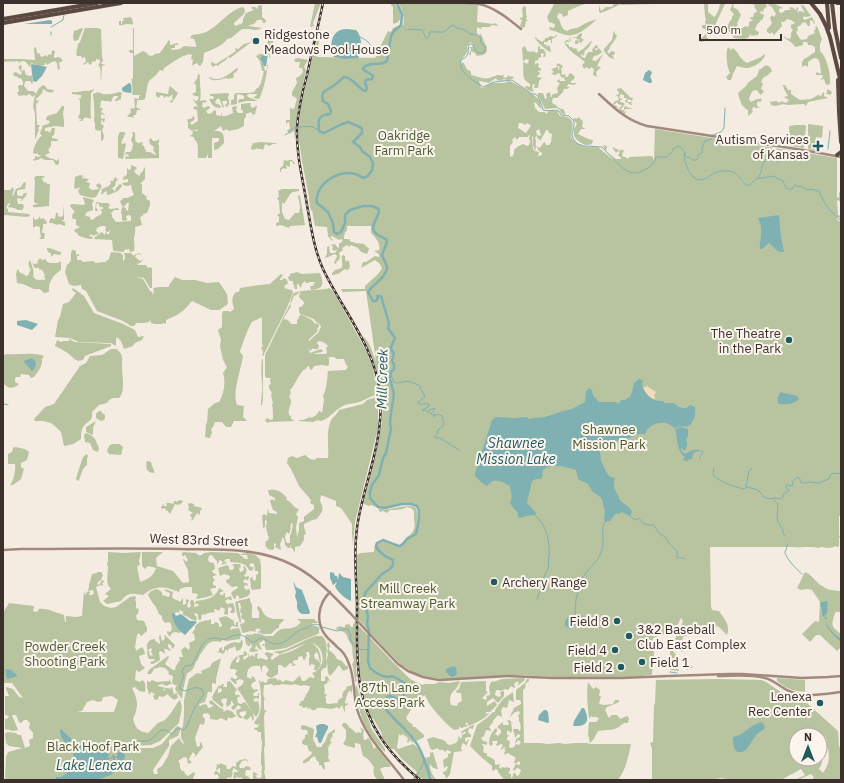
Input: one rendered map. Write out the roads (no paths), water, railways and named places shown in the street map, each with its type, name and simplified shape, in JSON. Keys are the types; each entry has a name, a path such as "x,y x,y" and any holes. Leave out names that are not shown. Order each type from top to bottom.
{"highway":[{"path":"3,19 97,3"},
{"path":"3,23 121,3"},
{"path":"811,3 823,19 830,37"},
{"path":"827,3 830,37 841,83"},
{"path":"832,3 835,29 841,58"},
{"path":"835,60 838,81 841,142"}],"main road":[{"path":"466,3 479,4 488,7 521,28"},
{"path":"598,94 626,117 638,124 825,154 840,155"},
{"name":"West 83rd Street","path":"3,550 223,550 248,551 273,557 294,566 313,577 330,592 398,664 408,671 423,677 439,680 515,676 552,678 622,678 710,675"},
{"path":"330,592 321,605 319,614 322,630 348,661 353,677 357,710 365,729 404,780"},
{"path":"710,675 742,674 802,678 841,676"},
{"path":"710,675 765,678 774,681 788,691 799,694 818,695 841,692"}],"water":[{"path":"50,20 52,21 52,24 24,24"},
{"path":"347,29 356,30 360,36 361,51 358,58 345,59 334,57 331,48 333,37 339,31"},
{"path":"266,53 268,54 266,66 264,66 260,58"},
{"path":"32,64 47,67 42,76 36,82 33,81"},
{"path":"649,70 652,72 650,78 651,83 643,80 645,73"},
{"path":"129,83 132,89 131,93 124,92 122,88"},
{"path":"779,215 784,252 777,251 769,243 760,249 761,226 758,218"},
{"path":"26,320 38,324 32,330 17,325 17,321"},
{"path":"32,358 36,362 32,371 24,361"},
{"name":"Shawnee Mission Lake","path":"639,379 643,379 643,388 647,395 651,398 663,401 665,403 674,403 683,408 690,405 695,407 695,413 693,421 687,427 681,426 674,428 667,423 658,423 650,427 645,434 638,434 627,439 602,445 600,452 601,461 608,475 615,478 615,490 620,500 631,510 632,512 630,516 621,512 620,514 615,515 610,521 605,522 605,512 602,499 592,491 588,484 578,479 576,470 555,466 543,470 541,479 532,481 527,503 536,513 535,515 520,518 510,503 512,497 510,486 502,482 495,481 487,486 475,476 492,420 496,417 527,417 531,419 545,417 572,409 585,402 586,392 589,388 592,390 593,395 599,402 616,402 619,404 621,400 625,400 630,397 634,383"},
{"path":"781,392 797,396 799,399 789,404 779,404 778,398"},
{"path":"681,426 688,429 686,448 683,450 681,447 683,453 693,450 702,451 693,452 695,453 692,454 692,459 688,460 688,463 687,460 684,461 683,459 685,457 680,451 675,429"},
{"path":"330,572 337,576 338,580 339,573 343,577 351,579 351,601 338,591 335,586 337,582 333,585 330,578"},
{"path":"293,582 296,587 302,590 310,612 309,614 302,614 297,608 295,596 296,592"},
{"path":"827,601 827,611 824,616 827,619 825,619 822,615 820,603"},
{"path":"174,613 176,616 181,614 190,621 197,622 185,635 178,629 175,623 172,614"},
{"path":"581,615 585,624 576,624 571,629 565,626 565,622 568,618"},
{"path":"827,625 841,639 841,642 833,634 828,629"},
{"path":"454,666 457,673 455,676 451,677 446,672 446,669"},
{"path":"5,669 11,670 18,676 7,679"},
{"path":"582,708 584,708 587,716 585,724 573,726 574,721"},
{"path":"544,710 548,712 548,723 538,720 539,715"},
{"path":"761,722 765,727 764,729 757,734 746,750 737,752 734,747 733,737 740,735 752,726"},
{"path":"320,724 328,726 328,728 321,743 319,743 317,737 315,737 317,732 316,726"},
{"name":"Lake Lenexa","path":"61,729 90,751 107,744 106,750 109,754 109,767 111,768 113,774 97,780 55,780 56,777 61,777 72,771 76,763 72,751 61,737"},
{"path":"122,751 125,755 124,760 119,761 117,758 114,758 116,760 113,760 112,755 115,755 115,757 117,756 117,753"}],"waterway":[{"name":"Mill Creek","path":"397,3 402,15 401,25 391,36 387,61 381,64 370,64 364,67 363,69 373,76 372,79 366,80 365,82 367,89 365,91 362,90 350,79 344,77 322,95 323,101 328,104 331,111 330,114 321,117 319,121 320,132 324,133 348,122 360,127 362,129 362,133 353,142 370,157 373,163 372,170 368,176 363,178 352,173 343,173 333,177 321,187 318,192 317,203 328,212 333,223 334,232 337,234 341,232 345,223 345,215 350,210 363,206 372,206 379,209 373,230 379,236 386,239 387,242 382,255 387,266 386,272 368,292 373,301 376,301 378,298 377,296 381,296 389,323 388,328 395,338 391,347 391,350 394,353 392,361 394,364 394,369 391,372 390,379 394,394 390,424 391,429 386,453 383,458 379,475 372,485 370,498 378,507 385,508 402,504 417,506 419,511 419,520 416,534 407,539 400,546 383,540 377,543 376,546 379,550 385,556 393,560 393,565 382,574 365,593 364,599 369,631 368,661 370,668 375,672 382,676 392,676 410,687 410,690 404,694 404,700 400,701 392,696 389,696 386,698 384,706 415,742 423,757 431,780"},
{"path":"51,27 63,20 64,15"},
{"path":"401,25 407,29 422,30 426,38 428,38 430,32 443,32 453,25 470,34 477,34 486,50 482,53 478,53 473,44 469,44 468,53 461,60 464,73 483,87 494,82 512,80 532,94 538,96 543,110 557,110 561,115 569,116 574,121 572,136 578,144 584,146 602,147 615,161 629,172 641,172 648,168 655,161 656,157 667,157 673,149 678,146 682,148 687,167 692,176 696,179 702,180 718,172 731,171 749,186 756,179 773,176 783,181 788,189 792,189 796,185 807,190 811,189 819,191 828,208 841,221"},
{"path":"360,37 365,39 372,47 378,49 390,46"},
{"path":"713,135 721,132 724,128 725,108"},
{"path":"285,135 295,127"},
{"path":"299,127 319,129"},
{"path":"828,149 830,131"},
{"path":"685,153 686,157 696,160 698,155 702,153 702,148 705,141 712,138"},
{"path":"765,160 774,158"},
{"path":"774,159 779,163"},
{"path":"761,171 765,161"},
{"path":"758,178 761,172"},
{"path":"391,375 394,382 397,383 407,381 419,385 425,397 418,402 419,404 429,404 428,407 422,410 429,413 429,410 435,408 431,414 435,414 434,417 437,414 442,416 444,424 438,430 435,438 440,438 459,450"},
{"path":"3,407 4,404 8,405"},
{"path":"700,459 699,458 703,452 702,451"},
{"path":"714,468 713,475 716,478 740,488 744,489 747,487 758,490 764,497 769,499 781,499 783,494 789,491 786,488 787,484 790,486 793,485 792,482 798,477 801,483 819,483 829,479 830,475 834,473 841,474"},
{"path":"747,481 749,471 752,468"},
{"path":"746,487 747,482"},
{"path":"773,499 778,504 777,520 785,536"},
{"path":"535,515 545,529 549,550 548,569 537,599"},
{"path":"630,516 635,520 639,518 644,524 654,525 658,532 666,538 677,551 677,557 685,559"},
{"path":"580,584 584,575 600,555 603,546 603,528 605,522"},
{"path":"788,544 785,554 802,574"},
{"path":"575,616 576,599 580,586"},
{"path":"123,752 126,744 137,741 148,741 158,732 163,730 173,734 179,728 183,730 186,728 195,707 204,694 200,688 193,688 185,691 180,689 184,676 182,671 185,666 192,665 200,649 207,640 211,638 226,639 232,636 240,635 247,638 251,642 261,638 274,644 279,644 299,630 314,624 319,625"},
{"path":"322,627 337,631 348,629 351,636 350,638 357,648 362,650 369,649"},
{"path":"687,669 692,667"},
{"path":"670,672 677,673"},
{"name":"Mill Creek","path":"386,700 391,698 398,699"},
{"path":"107,759 114,757"},
{"name":"Mill Creek","path":"420,770 424,761"}],"railway":[{"path":"323,3 299,108 297,128 299,157 315,246 323,269 358,330 372,361 377,378 381,411 380,426 362,501 356,537 355,559 357,644 360,685 363,700 368,713 381,738 399,760 420,780"}],"place":[{"name":"Ridgestone Meadows Pool House","path":"256,41"},
{"name":"Autism Services of Kansas","path":"818,146"},
{"name":"The Theatre in the Park","path":"789,340"},
{"name":"Archery Range","path":"494,582"},
{"name":"Field 8","path":"617,621"},
{"name":"3&2 Baseball Club East Complex","path":"629,636"},
{"name":"Field 4","path":"615,650"},
{"name":"Field 1","path":"642,662"},
{"name":"Field 2","path":"621,667"},
{"name":"Lenexa Rec Center","path":"820,703"}],"park label":[{"name":"Oakridge Farm Park","path":"404,142"},
{"name":"Shawnee Mission Park","path":"609,436"},
{"name":"Mill Creek Streamway Park","path":"408,596"},
{"name":"Powder Creek Shooting Park","path":"65,654"},
{"name":"87th Lane Access Park","path":"390,694"},
{"name":"Black Hoof Park","path":"93,746"}]}
